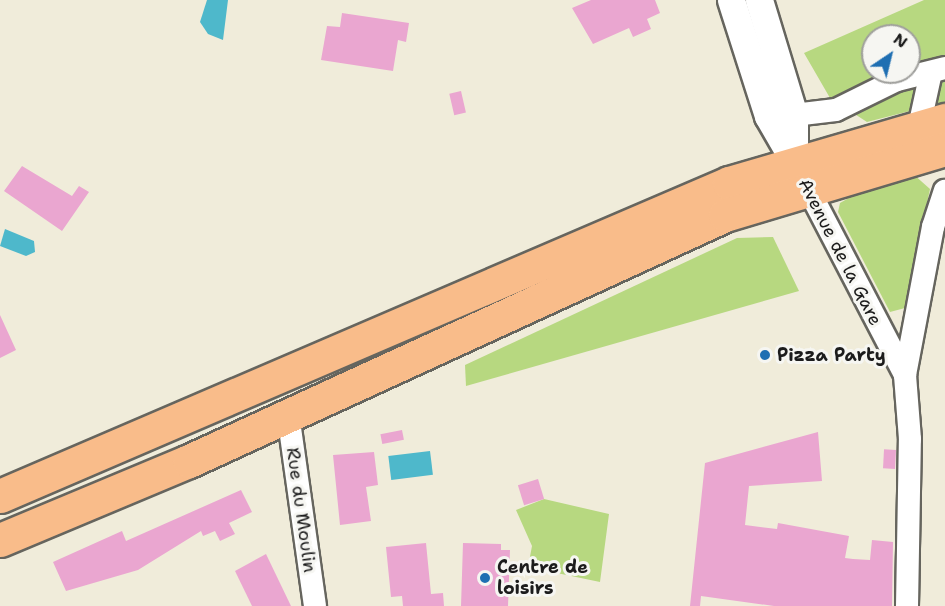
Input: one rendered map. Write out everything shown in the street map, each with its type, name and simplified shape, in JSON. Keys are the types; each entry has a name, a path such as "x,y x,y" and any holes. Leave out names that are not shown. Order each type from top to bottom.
{"main road":[{"path":"0,540 288,414 569,283 725,214 800,174 932,124"},
{"path":"0,496 729,183 800,174 945,149"}],"street":[{"path":"731,0 768,116 800,174"},
{"path":"759,0 794,115 800,174"},
{"path":"794,115 836,110 897,80 938,70 932,124"},
{"name":"Avenue de la Gare","path":"800,174 905,375"},
{"name":"Avenue de la Gare","path":"907,606 910,439 905,375 933,227 945,192"},
{"name":"Rue du Moulin","path":"288,414 315,606"}],"green space":[{"path":"924,0 945,0 945,102 867,122 830,98 804,53 861,28 861,84 921,84 921,24 870,24"},
{"path":"912,173 930,189 905,308 890,312 838,212 840,203 875,183"},
{"path":"773,237 799,291 466,386 465,365 737,238"},
{"path":"544,499 609,514 600,582 528,567 532,546 516,510"}],"water":[{"path":"207,0 228,0 223,40 208,34 200,22"},
{"path":"5,229 34,241 35,252 26,256 0,246"},
{"path":"430,451 433,475 391,480 388,456"}],"building":[{"path":"591,0 655,0 660,13 647,19 651,29 633,37 629,28 593,44 572,8"},
{"path":"342,13 409,23 406,42 398,40 393,71 321,60 327,26 340,27"},
{"path":"461,91 466,112 454,115 449,94"},
{"path":"22,166 72,196 79,186 89,192 62,231 4,191"},
{"path":"0,315 16,350 0,358"},
{"path":"402,430 404,440 382,444 380,434"},
{"path":"818,432 822,481 749,486 745,525 777,529 778,523 849,536 845,558 853,559 870,560 872,540 893,542 892,606 774,606 701,596 700,606 690,606 705,463"},
{"path":"884,449 896,450 895,469 883,468"},
{"path":"374,452 378,485 366,487 371,521 340,525 333,455"},
{"path":"538,479 544,499 524,505 518,485"},
{"path":"241,490 252,512 229,523 235,534 220,541 215,531 203,536 201,531 138,570 66,591 53,562 122,531 126,541"},
{"path":"426,543 431,594 443,593 444,606 403,606 402,596 391,597 386,547"},
{"name":"Centre de loisirs","path":"463,543 501,544 501,550 510,550 508,606 461,606"},
{"path":"266,554 291,606 252,606 235,571"}],"place":[{"name":"Pizza Party","path":"765,355"},
{"name":"Centre de loisirs","path":"485,578"}]}
